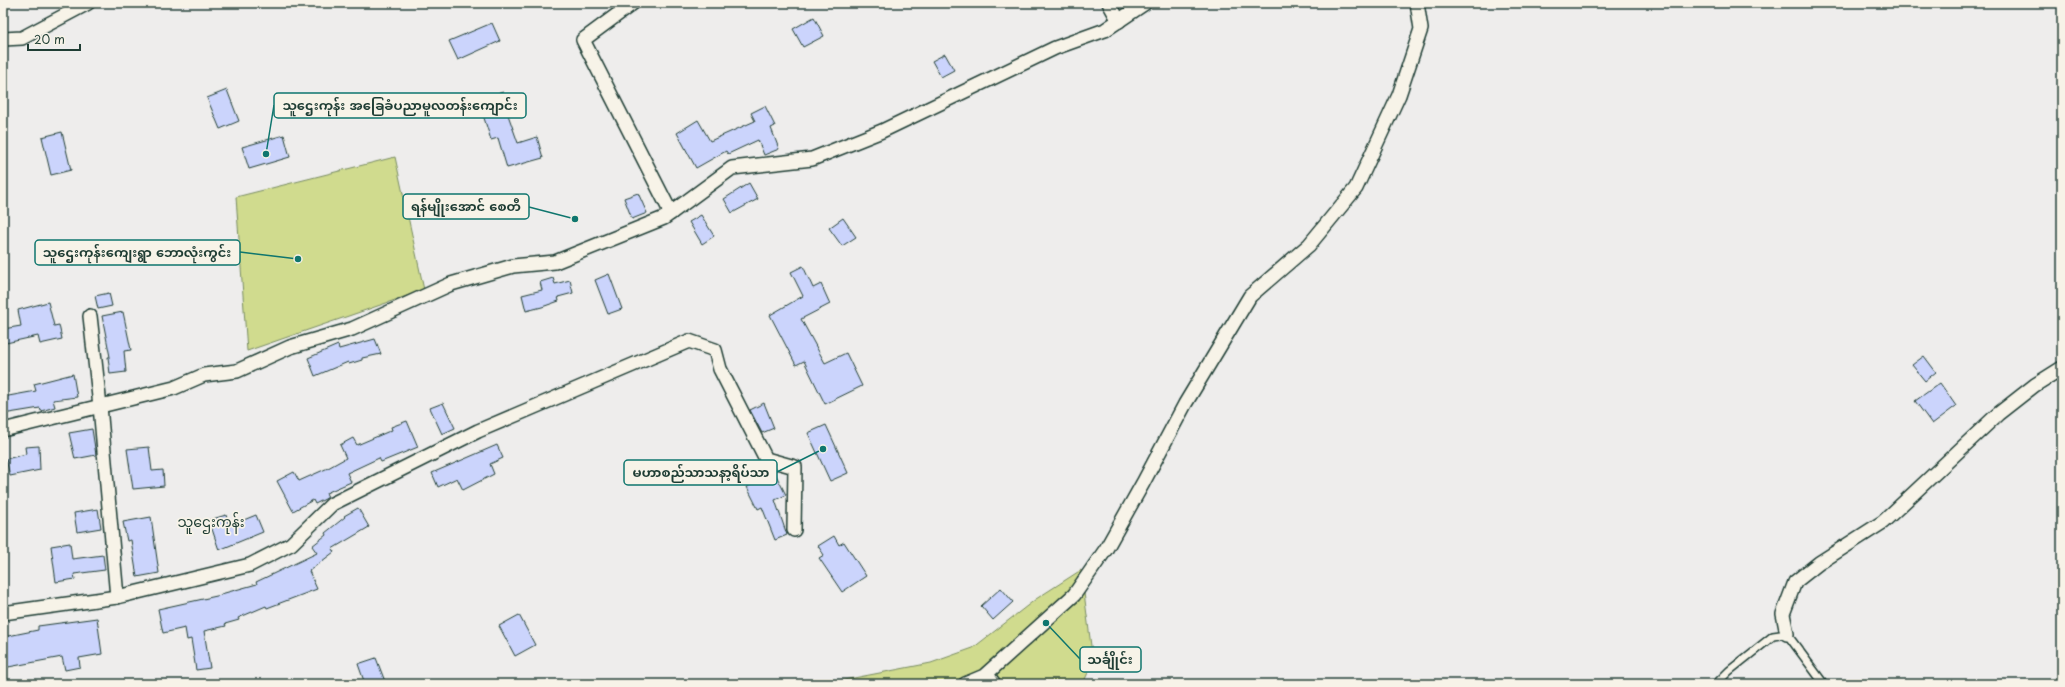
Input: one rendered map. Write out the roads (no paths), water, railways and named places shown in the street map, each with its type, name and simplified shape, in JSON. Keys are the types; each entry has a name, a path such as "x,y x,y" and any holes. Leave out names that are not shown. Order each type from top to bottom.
{"street":[{"path":"3,39 22,38 88,3"},
{"path":"633,3 583,40 671,213"},
{"path":"1109,3 1119,21"},
{"path":"3,430 174,388 204,375 237,371 290,347 352,329 451,284 513,266 555,262 664,218 732,168 812,159 882,131 1055,48 1105,30 1145,3"},
{"path":"965,684 984,676 989,672 1074,595 1106,548 1185,404 1250,296 1309,246 1356,188 1399,95 1421,29 1417,3"},
{"path":"90,316 100,406 117,597"},
{"path":"3,613 117,597 250,565 291,544 332,504 478,431 689,341 715,350 720,369 766,459 795,467 794,530"},
{"path":"1787,634 1783,614 1795,582 1819,563 1883,522 1998,414 2035,385 2062,368"}],"lane":[{"path":"1716,684 1729,671 1773,636 1787,634 1824,684"},
{"path":"989,672 998,684"}],"place":[{"name":"သူဌေးကုန်း အခြေခံပညာမူလတန်းကျောင်း","path":"266,154"},
{"name":"ရန်မျိုးအောင် စေတီ","path":"575,219"},
{"name":"သူဌေးကုန်းကျေးရွာ ဘောလုံးကွင်း","path":"298,259"},
{"name":"မဟာစည်သာသနာ့ရိပ်သာ","path":"823,449"},
{"name":"သင်္ချိုင်း","path":"1046,623"}],"district":[{"name":"သူဌေးကုန်း","path":"211,522"}]}
